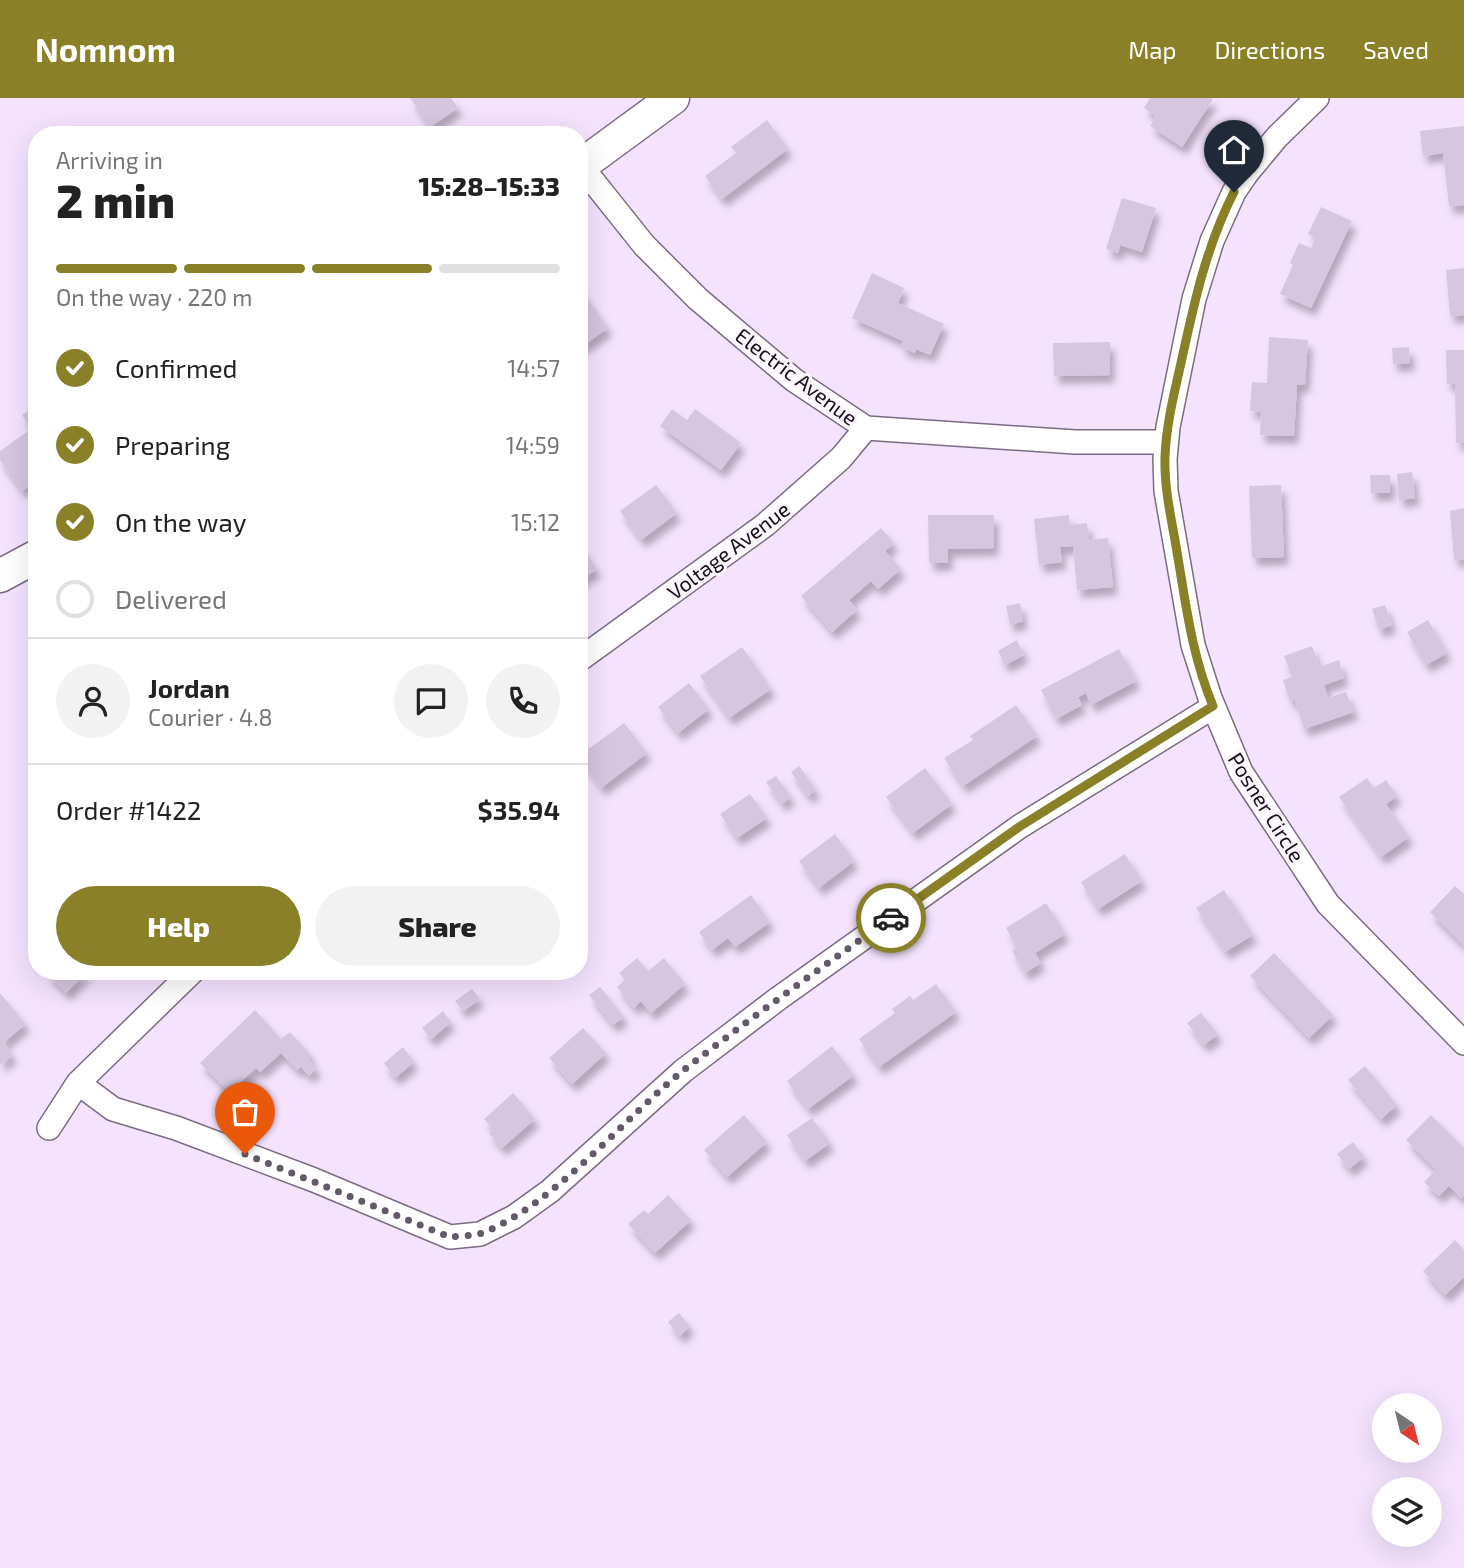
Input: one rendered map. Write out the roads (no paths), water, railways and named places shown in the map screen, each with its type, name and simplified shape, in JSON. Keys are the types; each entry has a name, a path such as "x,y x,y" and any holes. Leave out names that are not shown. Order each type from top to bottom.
{"main road":[{"path":"588,161 673,98"},
{"path":"0,576 28,561"}],"street":[{"name":"Posner Circle","path":"1317,98 1277,137 1247,173 1222,216 1194,299 1166,442 1166,491 1193,645 1213,706 1234,757 1256,798 1328,904 1464,1043"},
{"name":"Electric Avenue","path":"588,177 644,246 698,299 794,380 866,428 1075,442 1166,442"},
{"name":"Voltage Avenue","path":"588,653 765,525 841,458 866,428"},
{"path":"78,1083 113,1109 176,1128 301,1175 450,1237 480,1234 514,1217 550,1191 683,1071 779,998 1019,827 1213,706"},
{"path":"49,1128 78,1083 184,980"}]}
